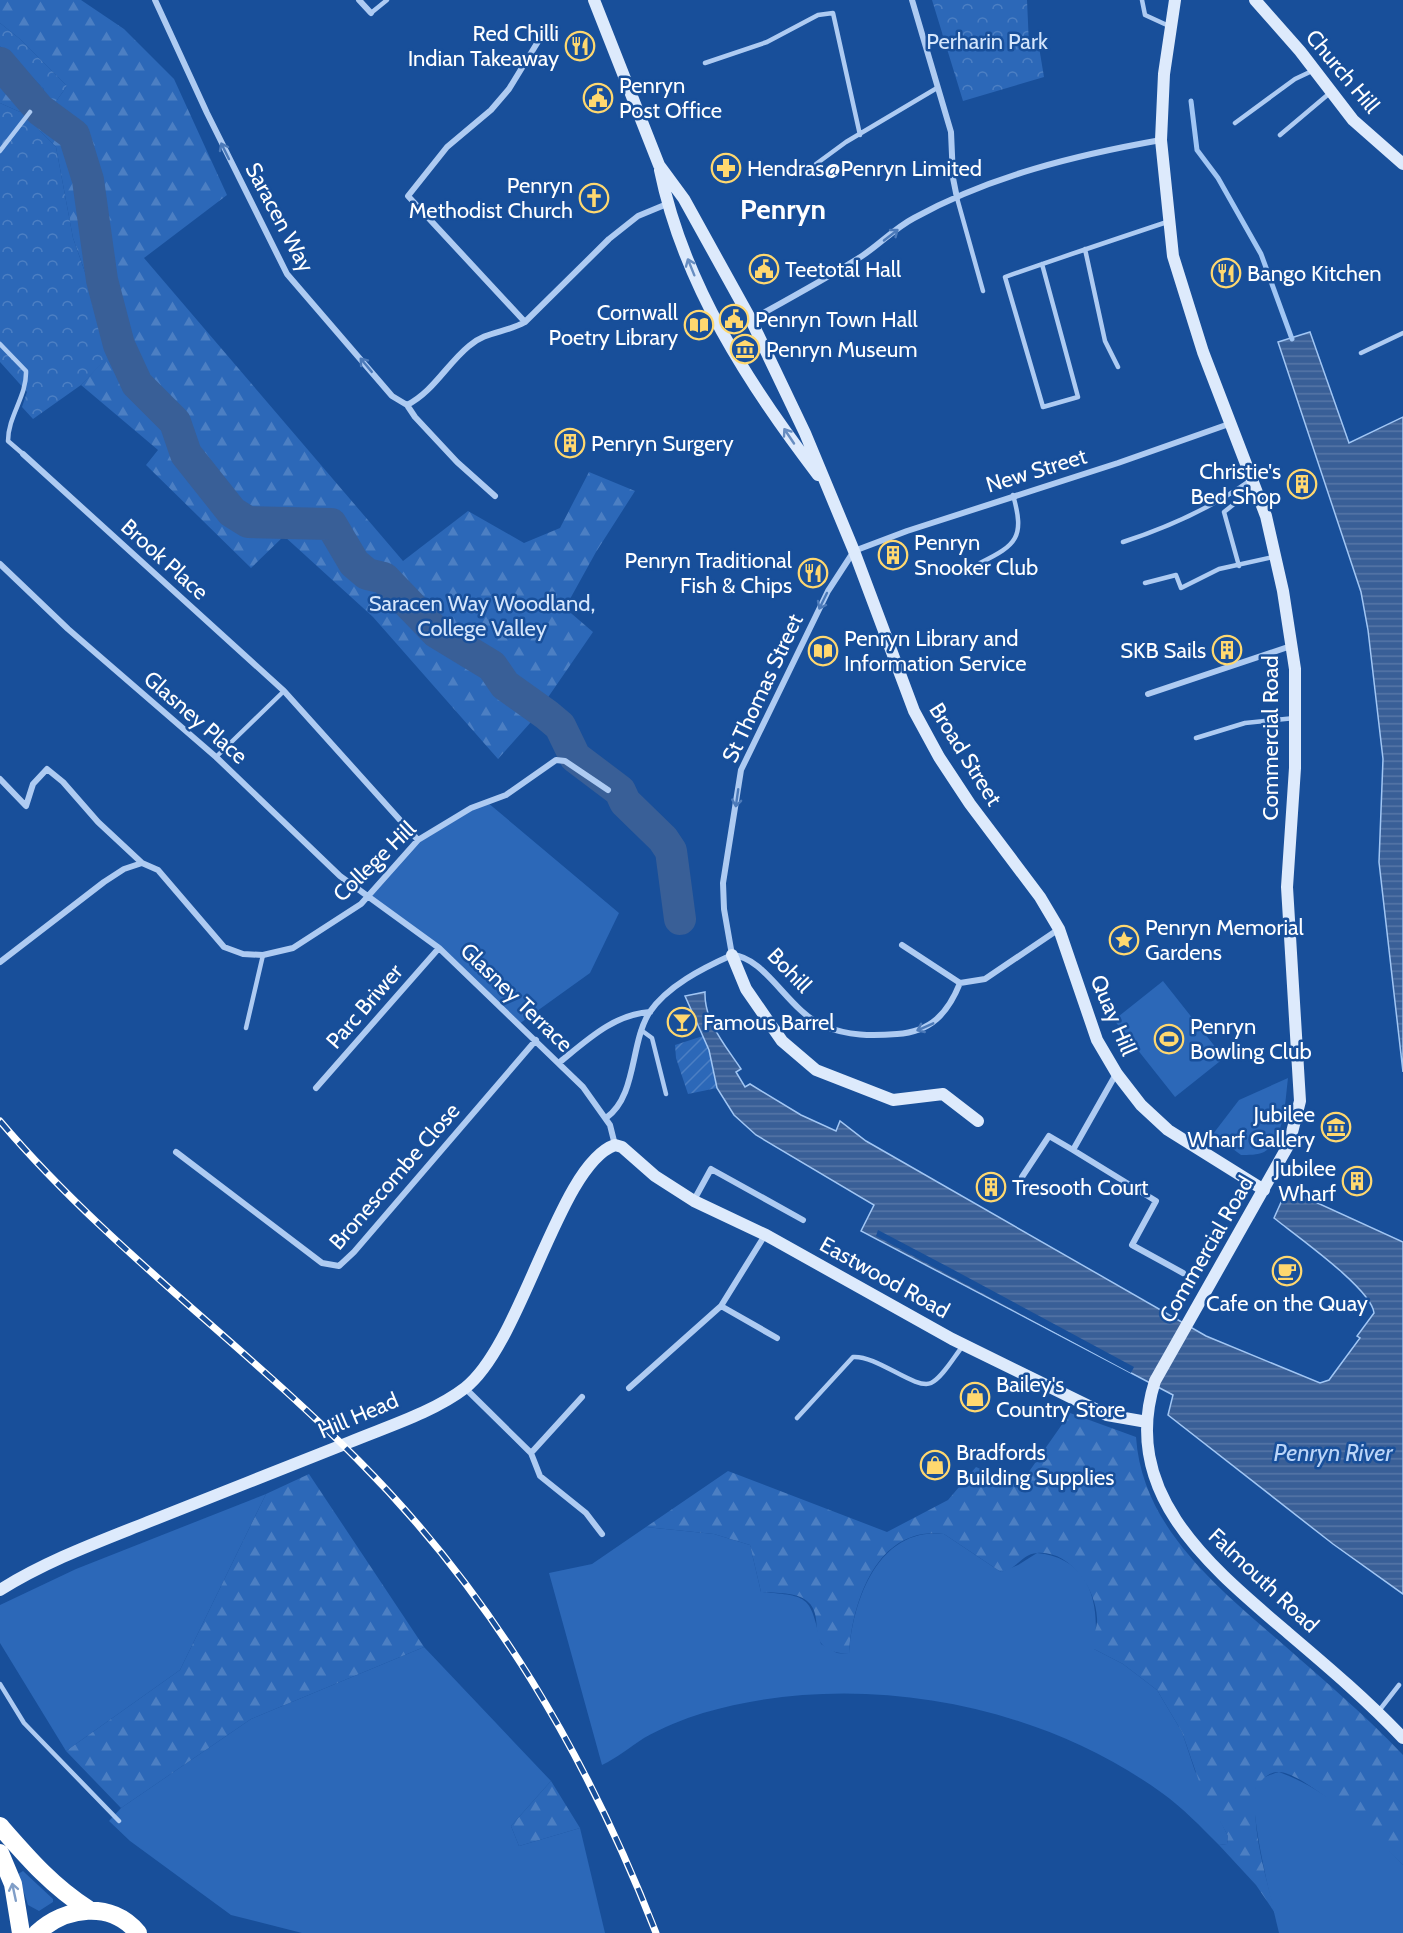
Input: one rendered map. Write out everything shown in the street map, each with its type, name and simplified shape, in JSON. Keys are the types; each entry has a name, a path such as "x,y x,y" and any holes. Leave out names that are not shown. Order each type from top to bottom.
{"highway":[{"path":"0,1826 40,1872 63,1893 88,1909 120,1918 141,1932"},
{"path":"0,1853 13,1884 21,1933"},
{"path":"37,1933 49,1922 66,1914 88,1909"}],"street":[{"name":"Saracen Way","path":"155,0 207,113 287,274 392,396 407,405 415,417 457,462 495,496"},
{"path":"359,0 371,13"},
{"path":"594,0 659,165 667,204 697,282 743,368 792,442 824,483"},
{"path":"912,0 951,132 953,177 957,198"},
{"name":"Commercial Road","path":"1147,1422 1148,1401 1158,1375 1289,1144 1300,1101 1287,887 1295,768 1292,646 1266,516 1203,352 1173,256 1161,140 1164,74 1175,0"},
{"name":"Church Hill","path":"1255,0 1315,70 1353,120 1403,164"},
{"path":"525,322 408,196 447,147 491,110 509,89 539,40"},
{"path":"751,320 841,269 913,219 957,198 1032,169 1108,149 1161,140"},
{"path":"659,165 684,199 751,320 805,433 824,483"},
{"path":"407,405 417,400 446,368 480,338 492,332 514,328 525,322 609,239 638,216 667,204"},
{"name":"New Street","path":"854,551 930,523 1118,463 1229,424"},
{"name":"Brook Place","path":"22,454 284,691 418,840"},
{"name":"Broad Street","path":"824,483 854,551 881,628 924,730 970,804 1040,897 1059,929"},
{"name":"St Thomas Street","path":"732,955 724,909 723,883 741,770 828,591 854,551"},
{"name":"Glasney Place","path":"0,564 68,629 216,757 340,876 368,897"},
{"path":"1148,694 1292,646"},
{"name":"College Hill","path":"0,778 26,806 33,784 47,769 63,782 98,822 142,863 158,870 224,947 243,954 263,955 293,948 368,897 418,840 471,808 506,795 556,760 565,761 608,790"},
{"path":"0,962 104,882 124,869 142,863"},
{"name":"Glasney Terrace","path":"368,897 439,948 560,1062 606,1118 615,1145"},
{"path":"902,945 960,983 985,979 1059,929"},
{"name":"Quay Hill","path":"1059,929 1097,1040 1117,1074 1141,1105 1168,1130 1264,1190"},
{"name":"Parc Briwer","path":"316,1088 439,948"},
{"path":"606,1118 616,1110 621,1100 641,1030 650,1012 680,984 732,955"},
{"name":"Bohill","path":"732,955 746,957 758,964 790,1002 812,1019 848,1034 870,1035 920,1030 941,1017 953,1000 960,983"},
{"name":"Bohill","path":"732,955 746,989 782,1041 816,1070 893,1100 943,1094 978,1121"},
{"path":"560,1062 612,1024 635,1013 650,1012"},
{"name":"Bronescombe Close","path":"176,1152 322,1263 339,1266 354,1252 537,1040"},
{"path":"1073,1150 1117,1074"},
{"path":"1022,1177 1049,1136 1073,1150 1156,1201 1132,1245 1183,1273"},
{"name":"Eastwood Road","path":"615,1145 622,1147 655,1176 694,1201 766,1235 964,1345 1107,1415 1147,1422"},
{"name":"Hill Head","path":"0,1590 77,1550 337,1447 410,1416 465,1388 481,1372 514,1315 575,1187 599,1155 615,1145"},
{"path":"694,1201 711,1169 803,1220"},
{"path":"629,1388 721,1306 766,1235"},
{"path":"721,1306 777,1338"},
{"path":"465,1388 531,1454 540,1476 586,1513 602,1534"},
{"path":"531,1454 582,1397"},
{"name":"Falmouth Road","path":"1147,1422 1151,1469 1157,1487 1179,1526 1239,1592 1378,1712 1403,1738"}],"lane":[{"path":"371,13 387,0"},
{"path":"1142,0 1144,15 1172,28"},
{"path":"705,63 759,45 818,15 833,13 860,135"},
{"path":"1235,123 1295,79 1315,70"},
{"path":"816,164 937,88"},
{"path":"1280,135 1331,92"},
{"path":"0,151 30,112"},
{"path":"957,198 983,291"},
{"path":"1041,264 1078,397 1043,407 1005,277 1041,264 1085,249 1170,221"},
{"path":"1085,249 1105,340 1118,367"},
{"path":"1361,353 1403,333"},
{"path":"0,344 26,371 27,384 8,426 8,441 22,454"},
{"path":"1123,542 1185,518 1253,483"},
{"path":"1239,566 1224,512 1253,483"},
{"path":"980,563 1010,547 1016,538 1019,517 1013,495"},
{"path":"1144,583 1176,575 1181,588 1220,569 1275,556"},
{"path":"216,757 284,691"},
{"path":"1196,738 1245,723 1295,718"},
{"path":"246,1028 263,955"},
{"path":"641,1030 652,1038 666,1094"},
{"path":"796,1418 853,1357 865,1356 922,1384 933,1382 964,1345"},
{"path":"0,1684 24,1723 119,1821"},
{"path":"1378,1712 1399,1685"}],"green space":[{"name":"Saracen Way Woodland, College Valley","path":"0,0 81,0 124,29 174,79 227,195 144,258 403,561 468,511 524,543 560,528 589,472 635,491 596,552 565,608 593,632 531,722 498,759 373,617 284,536 251,568 146,465 158,450 81,385 113,351 73,238 56,147 37,128 67,86 20,39 0,23"},
{"name":"Perharin Park","path":"932,0 1027,0 1029,45 1039,47 1044,77 963,101"},
{"path":"0,23 20,39 67,86 37,128 56,147 73,238 113,352 81,385 33,419 22,407 27,392 0,362 0,103 20,112 44,89 0,46"},
{"path":"0,46 44,89 20,112 0,103"},
{"path":"487,802 619,913 590,973 519,1024 439,948 368,897 418,840"},
{"name":"Penryn Bowling Club","path":"1163,981 1224,1058 1175,1097 1114,1020"},
{"path":"703,1036 709,1050 717,1088 688,1094 676,1058 675,1045"},
{"path":"1288,1078 1280,1129 1271,1146 1264,1152 1241,1155 1213,1134 1239,1100"},
{"path":"1070,1413 1136,1437 1142,1470 1153,1501 1169,1529 1189,1555 1211,1580 1345,1699 1403,1755 1403,1865 1325,1796 1291,1775 1279,1772 1269,1774 1256,1787 1255,1818 1275,1913 1256,1885 1219,1845 1227,1844 1228,1836 1201,1787 1182,1732 1157,1690 1123,1664 1094,1649 1097,1618 1092,1595 1079,1574 1060,1558 1049,1554 1032,1554 1001,1572 944,1534 921,1534 901,1542 885,1554 863,1591 851,1634 849,1654 834,1652 825,1647 820,1640 813,1608 803,1598 791,1594 761,1592 750,1545 714,1534 646,1527 728,1471 887,1532 948,1500 976,1467 1019,1486"},
{"path":"309,1474 424,1647 251,1719 121,1808 66,1751 180,1670 266,1494"},
{"path":"266,1494 180,1670 66,1751 0,1643 0,1605 76,1569"},
{"path":"646,1527 714,1534 750,1545 761,1592 790,1595 805,1601 814,1616 821,1644 837,1653 849,1654 851,1634 863,1591 873,1572 886,1555 902,1542 921,1535 944,1534 1001,1572 1037,1553 1055,1557 1069,1564 1088,1586 1093,1600 1096,1616 1094,1649 1123,1664 1157,1690 1182,1732 1195,1771 1228,1836 1227,1844 1219,1845 1170,1799 1112,1761 1058,1736 1001,1716 941,1702 881,1695 820,1694 761,1700 703,1713 665,1727 602,1765 549,1573 592,1564"},
{"path":"424,1647 551,1781 511,1826 519,1846 580,1828 605,1933 302,1933 231,1915 130,1841 109,1821 121,1808 251,1719"},
{"path":"1279,1772 1313,1788 1346,1811 1403,1865 1403,1933 1279,1933 1262,1858 1254,1797 1256,1786 1260,1781"},
{"path":"551,1781 580,1828 519,1846 511,1826"},
{"path":"23,1871 53,1899 53,1902 39,1911 28,1905 18,1874"}],"water":[{"path":"1310,332 1349,443 1403,417 1403,1072 1379,862 1383,759 1368,630 1361,592 1278,342"},
{"name":"Penryn River","path":"705,992 712,1023 741,1069 736,1072 745,1087 750,1084 801,1115 836,1131 840,1121 866,1141 1206,1336 1320,1383 1329,1380 1360,1338 1357,1336 1374,1313 1370,1303 1347,1277 1274,1218 1287,1189 1403,1242 1403,1594 1333,1544 1168,1415 1173,1395 861,1231 874,1205 756,1135 734,1115 717,1088 709,1050 685,996"}],"pier":[{"path":"878,1230 1134,1367 1131,1373 876,1236"}],"waterway":[{"path":"0,63 40,110 74,135 88,180 102,280 119,345 137,384 175,422 186,454 232,512 248,522 331,524 354,563 367,574 384,578 436,632 492,666 505,685 560,726 575,757 620,791 625,802 663,839 671,851 680,919"},
{"path":"1191,101 1197,150 1218,178 1261,254 1292,339"}],"railway":[{"path":"0,1121 85,1211 268,1375 358,1460 407,1512 452,1566 532,1681 567,1741 629,1867 656,1933"}],"place":[{"name":"Red Chilli Indian Takeaway","path":"580,46"},
{"name":"Penryn Post Office","path":"598,98"},
{"name":"Hendras@Penryn Limited","path":"726,168"},
{"name":"Penryn Methodist Church","path":"594,198"},
{"name":"Teetotal Hall","path":"764,269"},
{"name":"Bango Kitchen","path":"1226,273"},
{"name":"Penryn Town Hall","path":"734,319"},
{"name":"Cornwall Poetry Library","path":"699,325"},
{"name":"Penryn Museum","path":"745,349"},
{"name":"Penryn Surgery","path":"570,443"},
{"name":"Christie's Bed Shop","path":"1302,484"},
{"name":"Penryn Snooker Club","path":"893,555"},
{"name":"Penryn Traditional Fish & Chips","path":"813,573"},
{"name":"SKB Sails","path":"1227,650"},
{"name":"Penryn Library and Information Service","path":"823,651"},
{"name":"Penryn Memorial Gardens","path":"1124,940"},
{"name":"Famous Barrel","path":"682,1022"},
{"name":"Penryn Bowling Club","path":"1169,1039"},
{"name":"Jubilee Wharf Gallery","path":"1336,1127"},
{"name":"Jubilee Wharf","path":"1357,1181"},
{"name":"Tresooth Court","path":"991,1187"},
{"name":"Cafe on the Quay","path":"1287,1271"},
{"name":"Bailey's Country Store","path":"975,1397"},
{"name":"Bradfords Building Supplies","path":"935,1465"}],"district":[{"name":"Penryn","path":"783,209"}]}
